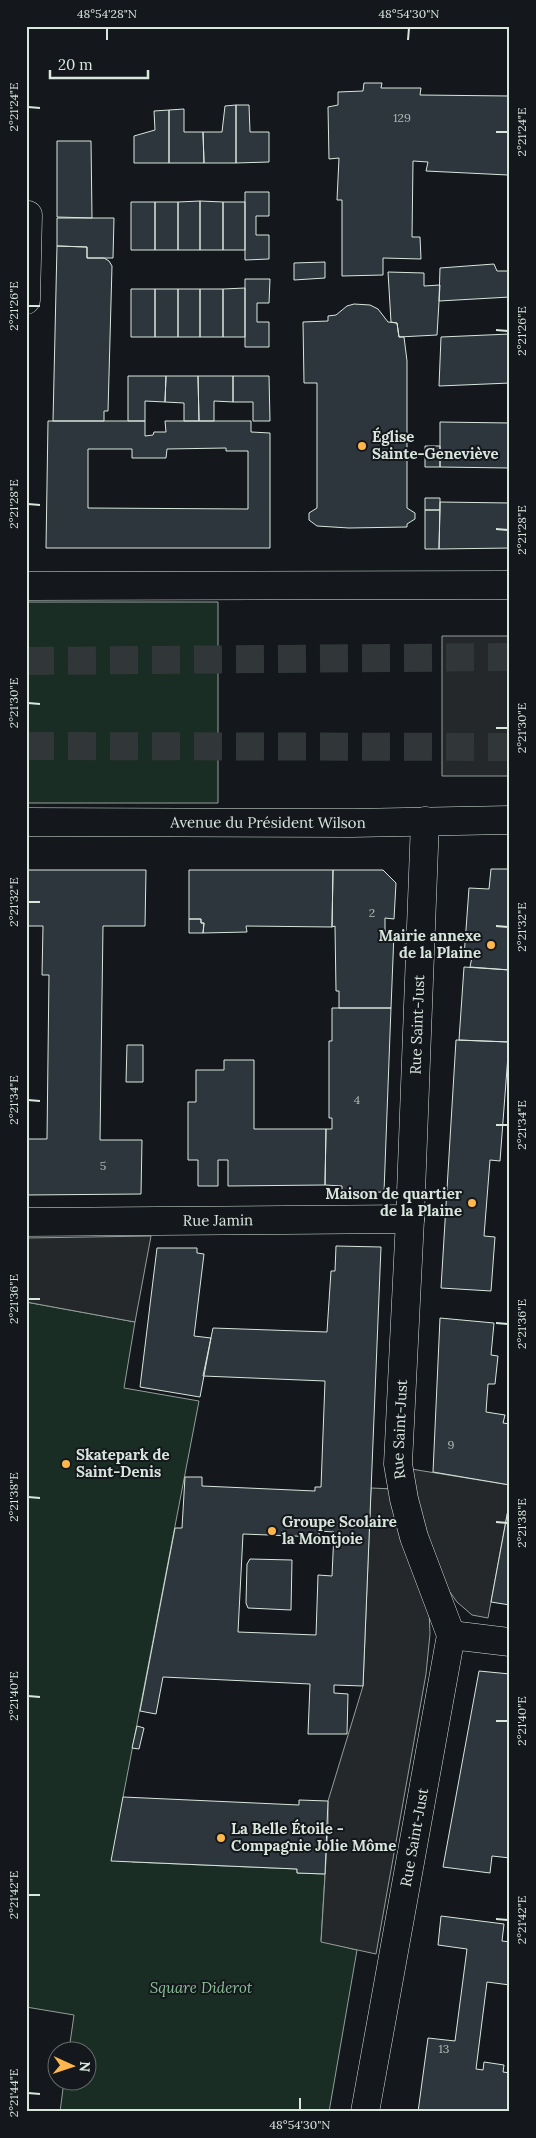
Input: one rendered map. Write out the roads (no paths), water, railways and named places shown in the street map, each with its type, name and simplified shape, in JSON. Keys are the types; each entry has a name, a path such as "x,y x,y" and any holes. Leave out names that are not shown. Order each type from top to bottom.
{"street":[{"path":"26,300 28,214"},
{"path":"26,586 510,585"},
{"name":"Avenue du Président Wilson","path":"26,822 352,823 510,820"},
{"name":"Rue Saint-Just","path":"365,2112 451,1635 414,1537 404,1499 398,1464 410,1219 425,821"},
{"name":"Rue Jamin","path":"26,1222 410,1219"},
{"path":"451,1635 510,1642"}],"tunnel":[{"path":"26,661 510,657"},
{"path":"26,746 510,747"}],"place":[{"name":"Église Sainte-Geneviève","path":"362,446"},
{"name":"Mairie annexe de la Plaine","path":"491,945"},
{"name":"Maison de quartier de la Plaine","path":"472,1203"},
{"name":"Skatepark de Saint-Denis","path":"66,1464"},
{"name":"Groupe Scolaire la Montjoie","path":"272,1531"},
{"name":"La Belle Étoile - Compagnie Jolie Môme","path":"221,1838"}],"park label":[{"name":"Square Diderot","path":"201,1988"}]}
